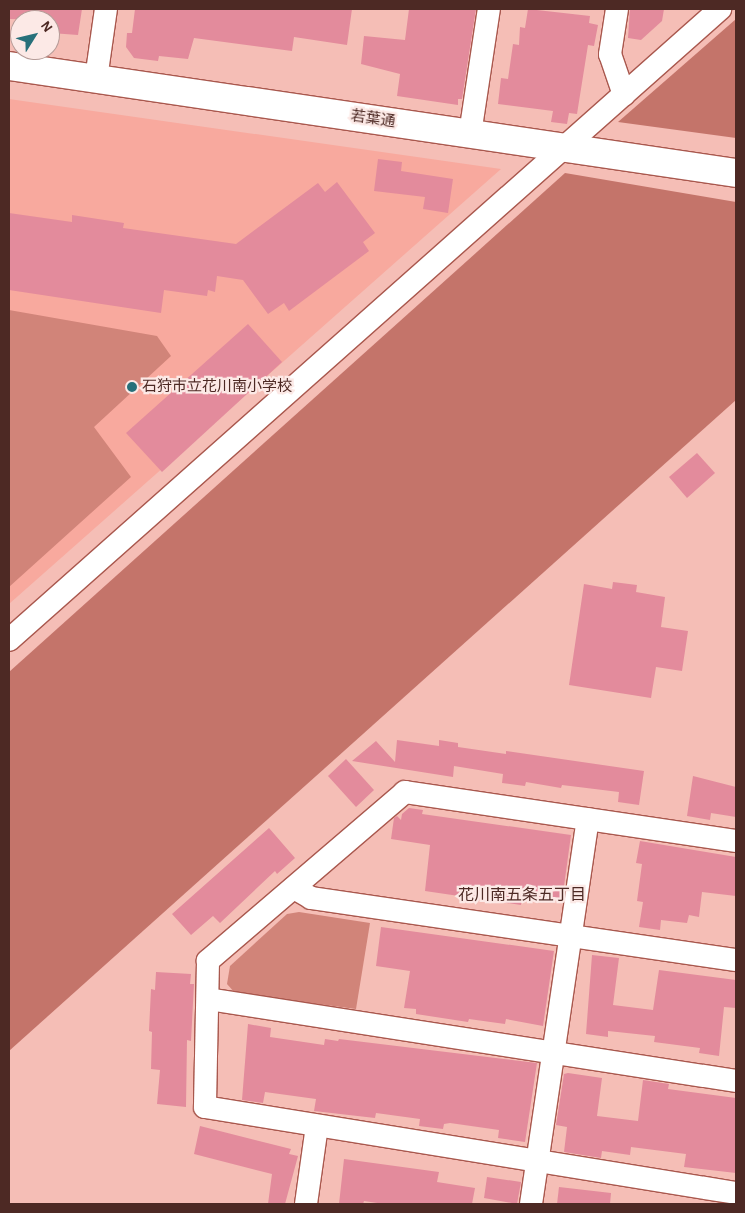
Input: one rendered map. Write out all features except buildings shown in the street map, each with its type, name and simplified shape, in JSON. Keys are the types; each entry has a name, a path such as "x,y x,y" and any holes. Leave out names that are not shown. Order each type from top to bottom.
{"street":[{"path":"96,79 106,9"},
{"path":"470,134 489,9"},
{"path":"617,9 610,54 624,95"},
{"path":"9,640 720,9"},
{"name":"若葉通","path":"9,66 736,173"},
{"path":"736,841 405,792 208,961 205,1107 535,1162 736,1193"},
{"path":"531,1204 535,1162 554,1053 588,819"},
{"path":"294,888 311,898 736,960"},
{"path":"208,999 736,1081"},
{"path":"306,1204 317,1126"}],"shaded area":[{"path":"736,19 736,138 618,122"},
{"name":"石狩市立花川南小学校","path":"9,99 501,169 9,604"},
{"path":"565,173 736,202 736,400 9,1051 9,672"},
{"path":"9,310 157,336 171,356 94,427 131,477 9,587"},
{"path":"299,912 370,923 356,1009 235,993 227,984 230,966 287,914"}],"place":[{"name":"石狩市立花川南小学校","path":"132,387"}],"district":[{"name":"花川南五条五丁目","path":"522,895"}]}
